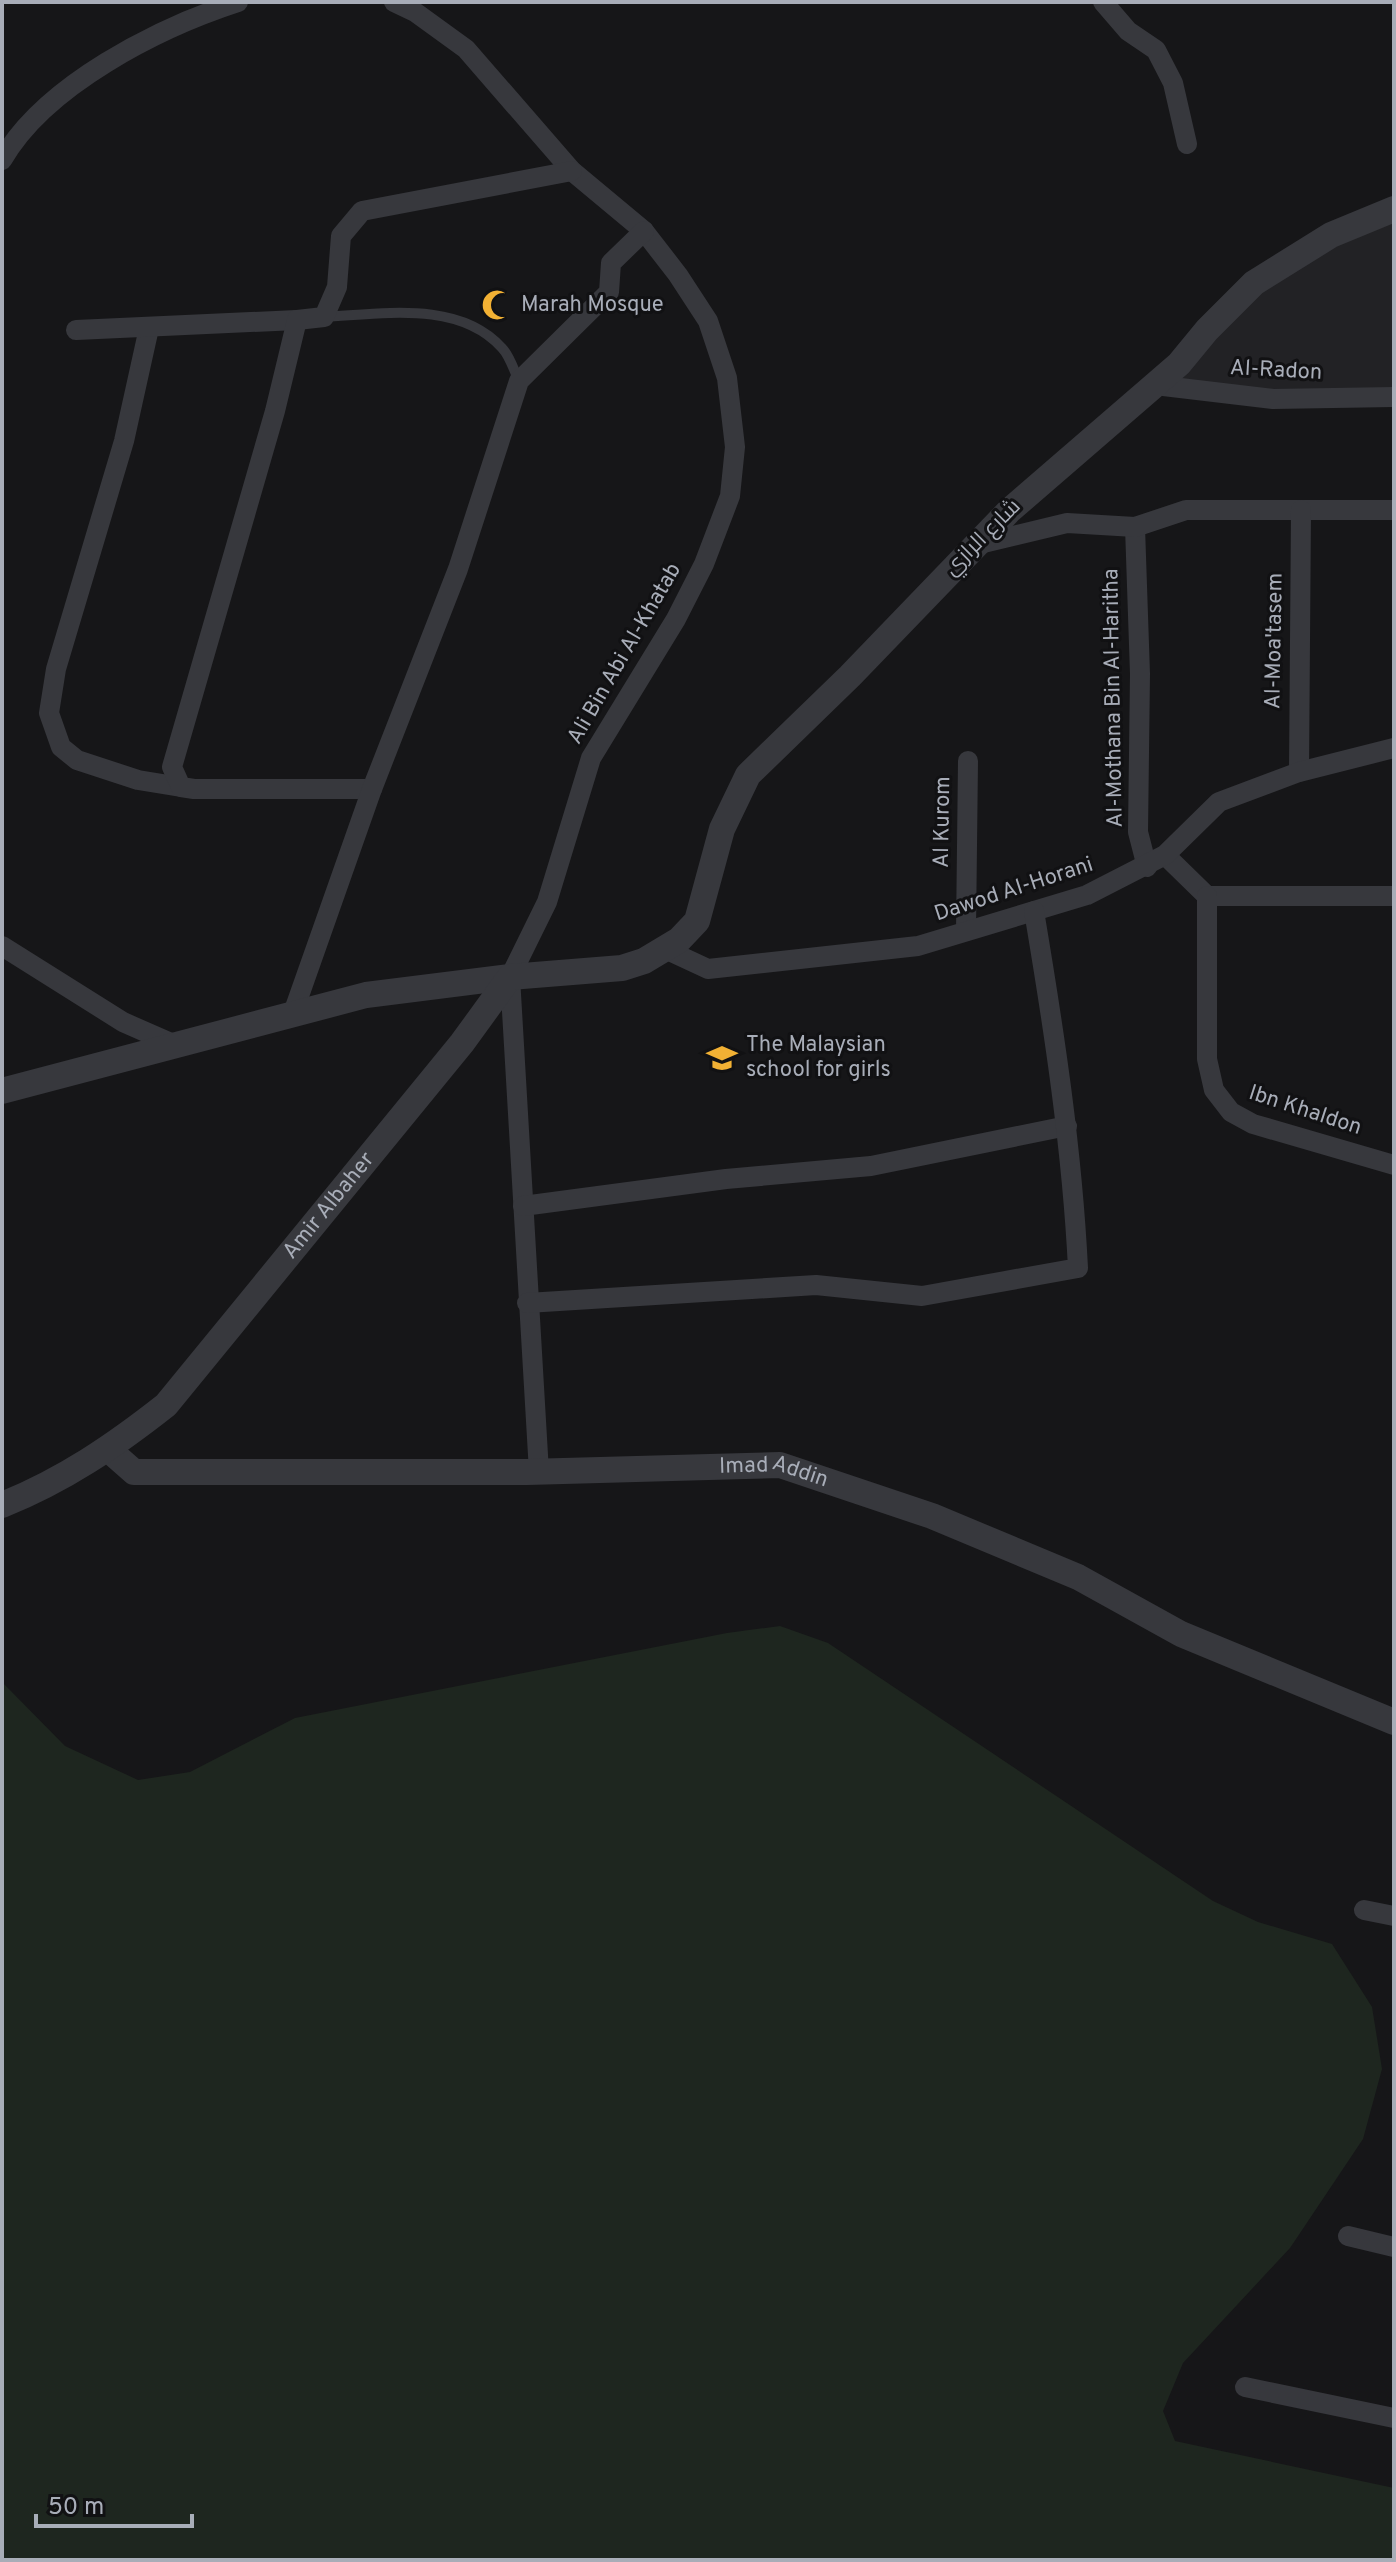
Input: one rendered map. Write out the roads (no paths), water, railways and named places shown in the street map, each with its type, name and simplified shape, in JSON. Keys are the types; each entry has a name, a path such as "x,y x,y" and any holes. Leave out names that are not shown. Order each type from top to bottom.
{"street":[{"path":"2,160 56,98 115,57 164,31 238,2"},
{"name":"Ali Bin Abi Al-Khatab","path":"394,2 415,12 466,49 572,171 644,231 708,321 727,378 735,447 730,496 704,564 676,619 591,758 547,902 510,977"},
{"path":"1103,2 1128,31 1156,50 1173,83 1187,144"},
{"path":"76,330 324,317 337,287 341,236 362,211 572,171"},
{"name":"شارع الرازي","path":"665,949 697,921 722,829 748,775 850,676 975,545 1032,490 1155,385 1254,283 1331,235 1394,209"},
{"path":"293,1013 372,789 458,569 519,381 609,292 611,263 644,231"},
{"path":"181,787 173,775 173,761 275,411 297,320"},
{"path":"149,328 124,441 56,669 49,713 61,747 77,760 138,780 181,787 372,789"},
{"name":"Al-Radon","path":"1155,385 1273,399 1394,397"},
{"path":"975,545 1067,523 1135,527 1186,510 1394,510"},
{"name":"Al-Moa'tasem","path":"1299,772 1301,510"},
{"name":"Al-Mothana Bin Al-Haritha","path":"1135,527 1140,674 1138,833 1147,867"},
{"name":"Dawod Al-Horani","path":"665,949 710,969 918,946 1087,895 1147,867 1165,855 1219,802 1299,772 1394,748"},
{"name":"Al Kurom","path":"966,931 968,761"},
{"path":"1165,855 1207,896 1394,896"},
{"name":"Ibn Khaldon","path":"1207,896 1207,1059 1214,1090 1231,1112 1253,1124 1394,1165"},
{"path":"527,1303 816,1285 922,1296 1078,1268 1067,1126 1034,911"},
{"path":"2,946 123,1022 173,1044"},
{"path":"2,1091 366,995 510,977 610,971 633,965 665,949"},
{"path":"510,977 539,1472"},
{"name":"Amir Albaher","path":"2,1505 58,1480 109,1450 166,1405 462,1043 510,977"},
{"path":"523,1206 726,1179 871,1166 1067,1126"},
{"name":"Imad Addin","path":"109,1450 134,1472 539,1472 780,1465 932,1516 1064,1570 1181,1634 1394,1722"},
{"path":"1364,1910 1394,1916"},
{"path":"1348,2236 1394,2247"},
{"path":"1245,2387 1394,2418"}],"lane":[{"path":"324,317 419,313 469,324 503,348 519,381"}],"place":[{"name":"Marah Mosque","path":"497,305"},
{"name":"The Malaysian school for girls","path":"722,1058"}]}
